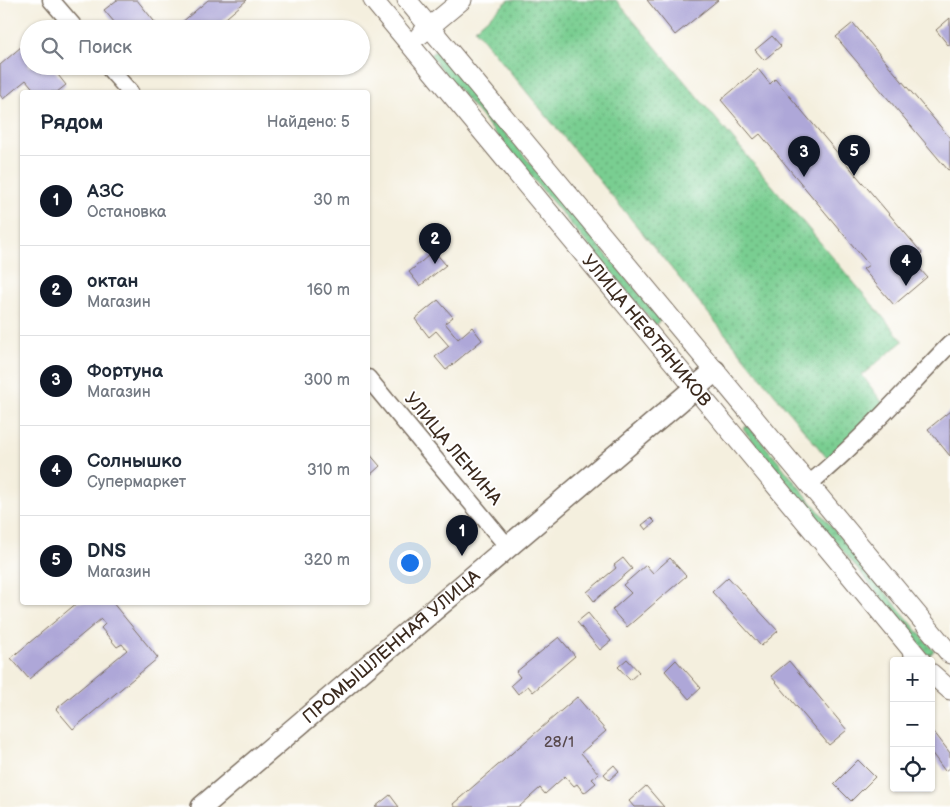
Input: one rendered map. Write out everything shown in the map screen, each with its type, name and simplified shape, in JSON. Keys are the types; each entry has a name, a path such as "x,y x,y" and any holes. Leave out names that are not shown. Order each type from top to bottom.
{"main road":[{"name":"УЛИЦА НЕФТЯНИКОВ","path":"373,0 918,657"},
{"name":"УЛИЦА НЕФТЯНИКОВ","path":"407,0 950,654"},
{"path":"409,44 462,0"},
{"name":"ПРОМЫШЛЕННАЯ УЛИЦА","path":"202,807 715,370"},
{"path":"935,676 950,690"}],"street":[{"path":"51,0 68,20"},
{"path":"115,75 128,90"},
{"path":"809,484 885,412 950,344"},
{"name":"УЛИЦА ЛЕНИНА","path":"370,380 508,546"}],"green space":[{"path":"509,0 616,0 903,341 862,375 885,406 827,458 475,29"},
{"path":"436,50 661,320 655,325 430,55"},
{"path":"748,425 934,651 929,656 743,429"}],"building":[{"path":"117,0 137,0 153,20 112,20 104,10"},
{"path":"208,0 247,0 224,20 185,20"},
{"path":"647,0 718,0 675,35"},
{"path":"950,18 950,44 948,45 936,30"},
{"path":"853,23 950,138 950,169 948,170 836,37"},
{"path":"772,36 781,46 764,60 755,50"},
{"path":"20,48 20,75 58,75 66,85 60,90 34,90 26,80 3,99 0,95 0,65"},
{"path":"758,69 770,84 775,79 922,253 913,261 927,277 894,305 863,269 869,265 760,134 754,139 721,100"},
{"path":"434,251 446,265 420,286 409,272"},
{"path":"438,300 453,317 445,323 458,339 472,327 482,340 446,370 435,357 449,346 436,331 429,337 415,319"},
{"path":"950,411 950,456 928,429"},
{"path":"370,454 380,466 370,475"},
{"path":"651,518 655,522 646,530 642,525"},
{"path":"623,558 632,569 594,601 587,592 616,568 614,565"},
{"path":"670,558 686,576 627,627 612,610 631,593 623,585 646,565 653,573"},
{"path":"728,577 778,631 761,646 712,592"},
{"path":"74,605 114,605 158,658 73,729 56,709 127,650 122,644 117,647 101,628 105,624 101,619 29,679 11,658"},
{"path":"588,613 611,641 600,650 577,622"},
{"path":"559,637 575,656 533,692 528,686 518,694 511,685 520,677 516,672"},
{"path":"627,659 639,672 630,680 618,667"},
{"path":"676,660 701,688 689,699 665,671"},
{"path":"789,661 847,730 829,745 771,676"},
{"path":"577,697 606,731 581,753 599,774 592,779 596,783 584,793 577,784 574,786 565,776 545,794 540,788 519,807 455,807 453,804"},
{"path":"935,733 950,753 950,767 945,771 935,757"},
{"path":"858,760 875,777 851,801 834,784"},
{"path":"614,765 619,771 609,780 604,774"},
{"path":"646,786 664,807 634,807 629,801"},
{"path":"390,795 399,807 375,807"}],"place":[{"name":"DNS","path":"854,176"},
{"name":"Фортуна","path":"804,177"},
{"name":"октан","path":"435,264"},
{"name":"Солнышко","path":"906,286"},
{"name":"АЗС","path":"462,556"}]}
